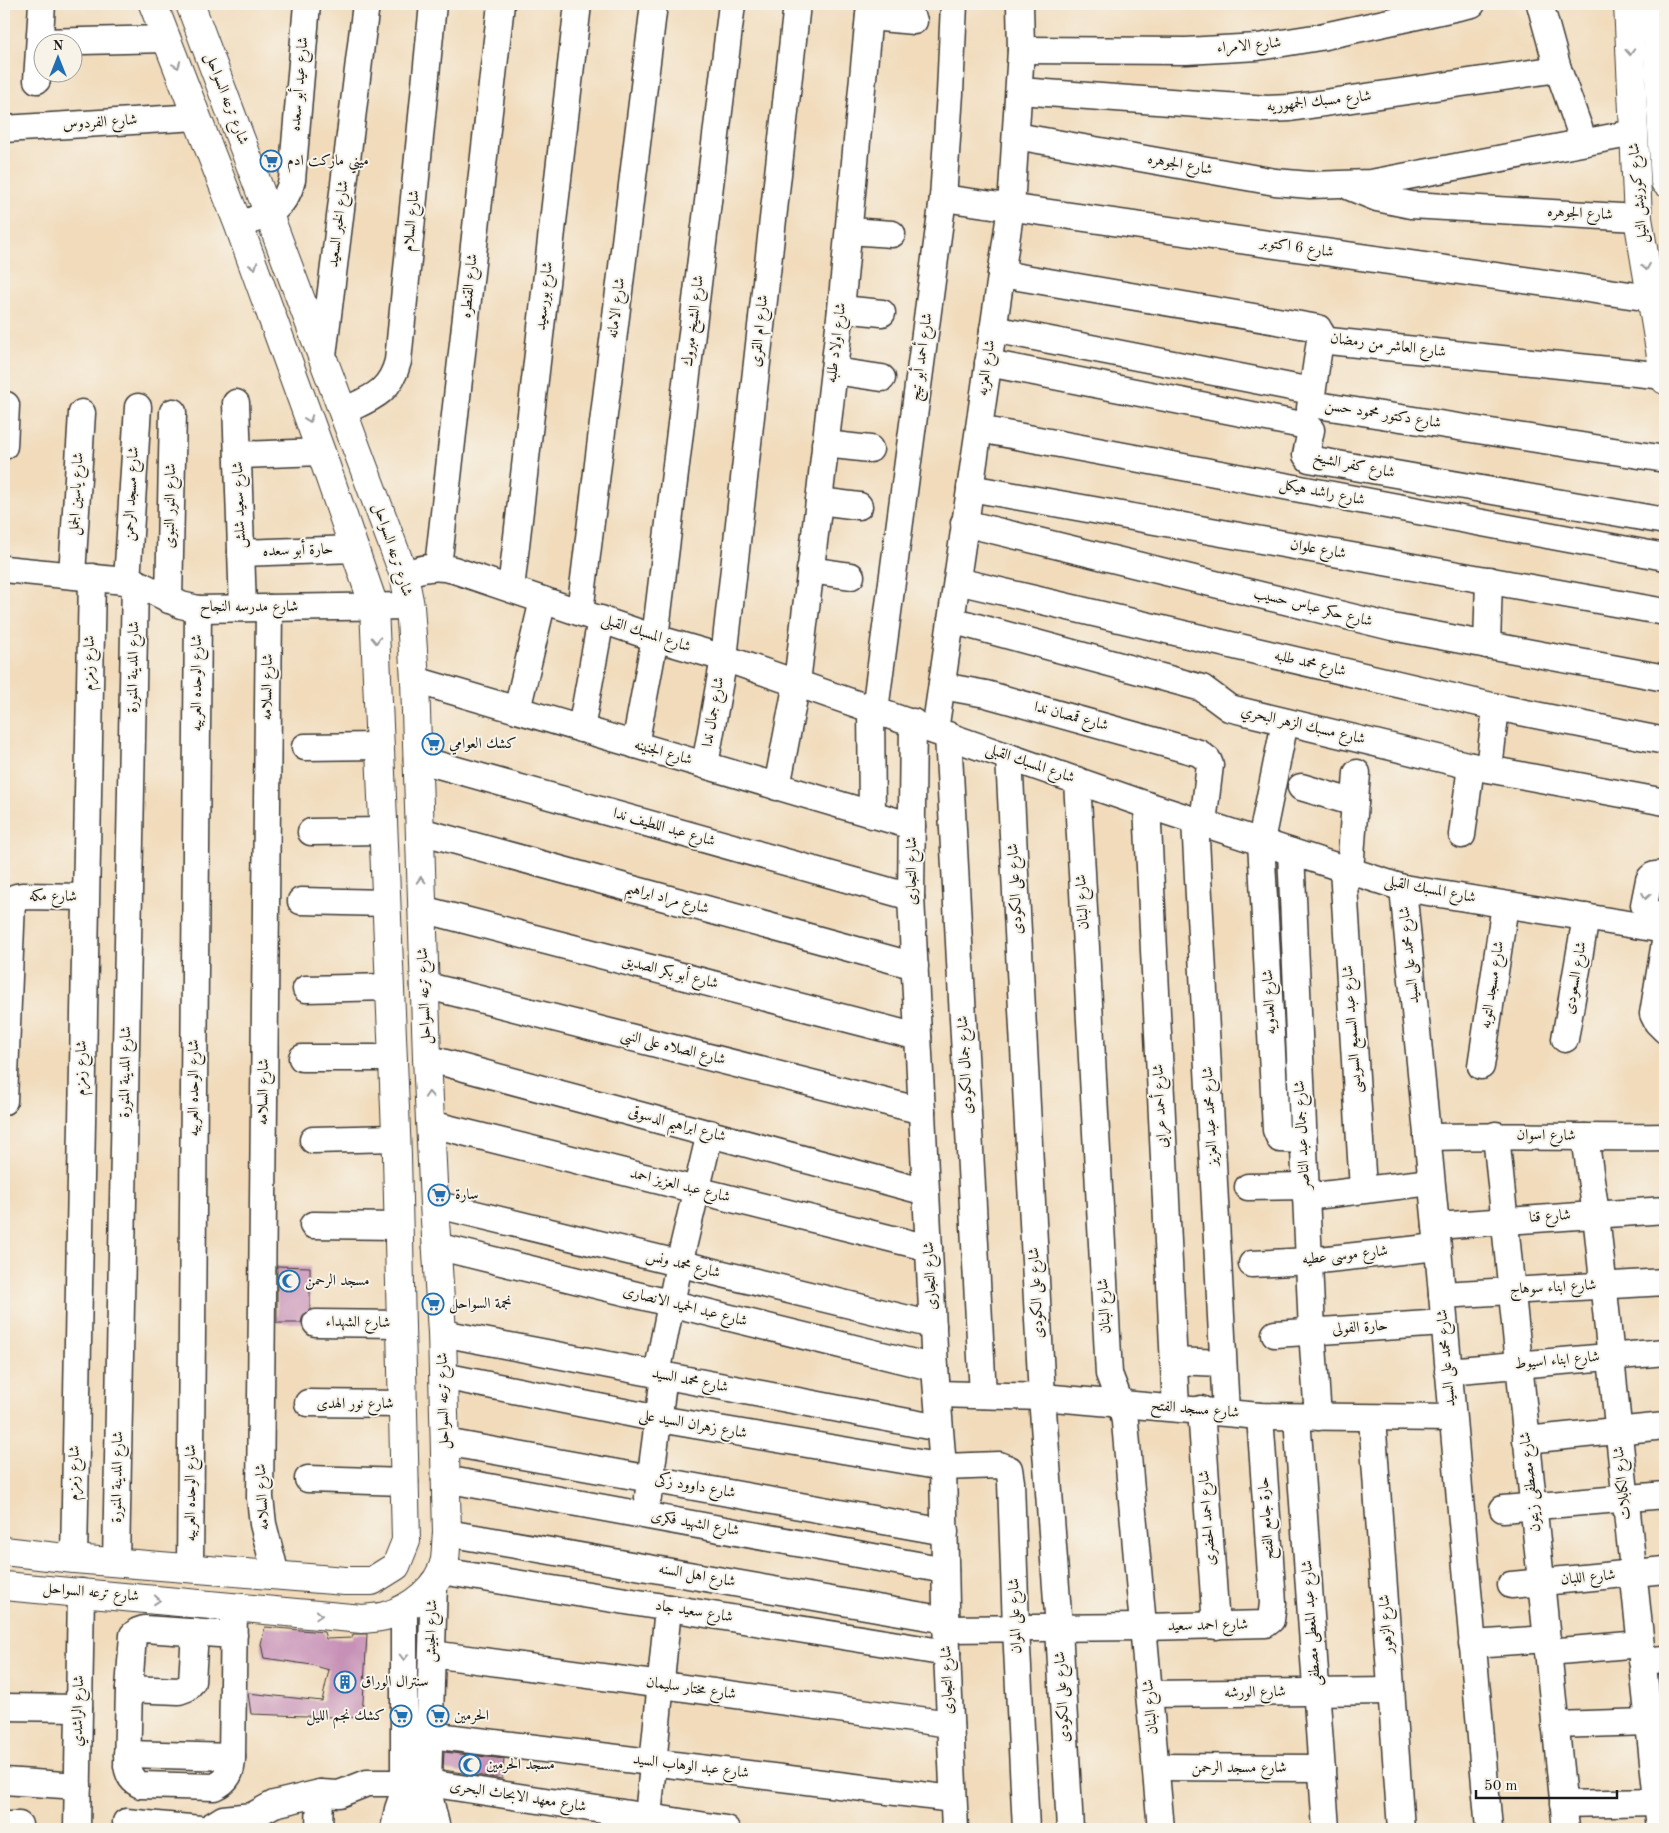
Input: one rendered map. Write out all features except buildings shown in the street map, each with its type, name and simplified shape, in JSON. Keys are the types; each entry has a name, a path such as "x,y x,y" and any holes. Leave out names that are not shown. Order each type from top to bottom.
{"main road":[{"path":"4,1551 74,1559 372,1581 396,1566 406,1541 396,1147 374,606 321,452 239,226 153,4"},
{"name":"شارع ترعه السواحل","path":"4,1586 362,1619 384,1616 404,1608 426,1592 445,1560 447,1533 442,1333 427,1058 415,680 410,606 404,574 190,4"},
{"name":"شارع كورنيش النيل","path":"1628,4 1638,218 1665,380"},
{"name":"شارع كورنيش النيل","path":"1655,4 1662,86 1665,182"},
{"path":"389,974 424,973"},
{"path":"396,1147 432,1155"}],"street":[{"path":"41,32 42,4"},
{"name":"شارع عيد أبو سعده","path":"239,226 269,213 284,202 289,192 292,180 307,4"},
{"name":"شارع الخبر السعيد","path":"323,356 366,4"},
{"name":"شارع السلام","path":"344,411 375,396 387,387 395,374 398,361 433,4"},
{"name":"شارع القنطره","path":"438,567 501,4"},
{"name":"شارع بورسعيد","path":"511,589 578,4"},
{"name":"شارع الامانه","path":"581,729 590,616 654,4"},
{"name":"شارع الشيخ مبروك","path":"635,745 655,638 732,4"},
{"name":"شارع ام القرى","path":"724,658 797,4"},
{"name":"شارع أحمد أبو تيج","path":"872,815 873,709 943,198 954,4"},
{"name":"شارع العزبه","path":"932,729 942,686 1011,207 1021,50 1020,4"},
{"name":"شارع الامراء","path":"1021,50 1186,51 1258,47 1320,37 1472,4"},
{"path":"1540,4 1558,69 1584,142"},
{"path":"869,10 914,21"},
{"name":"شارع اولاد طلبه","path":"777,787 797,682 819,501 841,309 869,10"},
{"path":"82,41 167,39"},
{"name":"شارع مسبك الجمهوريه","path":"1019,90 1267,109 1290,108 1558,69"},
{"name":"شارع الفردوس","path":"4,130 196,116"},
{"name":"شارع الجوهره","path":"1016,136 1275,182 1310,185 1346,185 1396,179 1634,133"},
{"name":"شارع الجوهره","path":"1346,185 1377,198 1411,205 1638,218"},
{"name":"شارع 6 اكتوبر","path":"943,198 1651,298"},
{"path":"848,231 892,234"},
{"name":"شارع العاشر من رمضان","path":"1001,274 1318,328 1324,339 1329,342 1665,376"},
{"path":"841,309 882,313"},
{"name":"شارع دكتور محمود حسن","path":"993,329 1306,390 1310,392 1313,401 1317,405 1665,459"},
{"path":"988,363 1308,426 1321,333"},
{"path":"834,370 882,378"},
{"name":"شارع سعيد شلش","path":"236,403 243,608"},
{"path":"4,446 6,405"},
{"name":"شارع مسجد الرحمن","path":"131,582 138,408"},
{"name":"شارع النور النبوى","path":"169,600 173,412"},
{"name":"شارع ياسين الجمل","path":"82,413 82,576"},
{"name":"شارع كفر الشيخ","path":"1308,426 1311,430 1306,455 1309,459 1665,521"},
{"name":"شارع راشد هيكل","path":"979,429 1665,557"},
{"path":"825,444 870,449"},
{"path":"238,455 321,452"},
{"name":"شارع علوان","path":"970,488 1665,612"},
{"path":"819,501 859,506"},
{"name":"شارع حكر عباس حسيب","path":"964,523 1392,627 1665,678"},
{"name":"حارة أبو سعده","path":"241,553 355,549"},
{"name":"شارع المسبك القبلى","path":"404,574 417,569 438,567 454,570 655,638 797,682 1147,805 1403,888 1665,930"},
{"name":"شارع مدرسه النجاح","path":"4,569 131,582 181,606 198,609 410,606"},
{"path":"810,570 851,576"},
{"name":"شارع زمزم","path":"74,1559 85,897 82,576"},
{"path":"1487,645 1489,580"},
{"name":"شارع محمد طلبه","path":"956,581 1496,707 1665,741"},
{"name":"شارع المدينة المنورة","path":"116,1562 131,582"},
{"path":"517,710 543,600"},
{"name":"شارع السلامه","path":"269,608 260,1498 263,1524 276,1575"},
{"name":"شارع الوحده العربيه","path":"190,1568 198,609"},
{"name":"شارع مسبك الزهر البحري","path":"951,620 1202,688 1229,708 1480,767 1665,802"},
{"name":"شارع جمال ندا","path":"705,765 724,658"},
{"name":"شارع الجنينه","path":"415,680 912,826"},
{"name":"شارع قمصان ندا","path":"942,686 986,694 1200,753"},
{"path":"1462,835 1496,707"},
{"path":"1262,841 1285,722"},
{"name":"شارع التجارى","path":"932,729 912,826 911,897 934,1368 938,1394 943,1467 946,1634 955,1829"},
{"name":"شارع جمال الكودى","path":"932,729 983,1395"},
{"path":"304,747 379,746"},
{"name":"شارع محمد عبد العزيز","path":"1200,753 1208,760 1210,771 1199,822 1223,1364 1201,1410"},
{"name":"شارع على الكودى","path":"1009,757 1042,1397 1059,1628 1070,1829"},
{"name":"شارع عبد اللطيف ندا","path":"417,759 911,897"},
{"name":"شارع عبد السميع السويسى","path":"1357,773 1346,870 1363,1189"},
{"name":"شارع البنان","path":"1077,780 1109,1374 1121,1404 1125,1422 1161,1829"},
{"path":"1301,787 1355,802"},
{"name":"شارع أحمد عرابى","path":"1147,805 1173,1361 1201,1410"},
{"path":"311,832 383,831"},
{"name":"شارع مراد ابراهيم","path":"420,831 915,966"},
{"name":"شارع العدويه","path":"1262,841 1276,1130 1280,1139 1303,1140"},
{"name":"شارع جمال عبد الناصر","path":"1291,852 1310,1260 1312,1331 1307,1417"},
{"path":"1665,876 1657,874 1651,876 1648,880 1644,904 1648,913 1665,916"},
{"name":"شارع محمد على السيد","path":"1403,888 1432,1182 1489,1829"},
{"name":"شارع مكه","path":"4,1101 12,901 16,897 22,896 85,897"},
{"path":"301,901 386,903"},
{"name":"شارع مسجد التوبه","path":"1481,1066 1505,904"},
{"name":"شارع أبو بكر الصديق","path":"422,909 918,1036"},
{"name":"شارع السعودى","path":"1565,1039 1586,917"},
{"path":"1665,942 1654,1014 1657,1022 1665,1030"},
{"name":"شارع الصلاه على النبى","path":"424,973 922,1111"},
{"path":"306,989 389,974"},
{"path":"302,1058 392,1058"},
{"name":"شارع ابراهيم الدسوقى","path":"427,1058 926,1192"},
{"name":"شارع عبد العزيز احمد","path":"431,1124 929,1248"},
{"path":"645,1515 652,1479 659,1420 661,1375 671,1303 710,1133"},
{"name":"شارع اسوان","path":"1427,1137 1496,1135 1665,1137"},
{"name":"شارع مصطفى زيتون","path":"1496,1135 1566,1829"},
{"name":"شارع الكابلات","path":"1585,1137 1596,1214 1633,1573 1649,1655 1660,1829"},
{"path":"313,1140 396,1147"},
{"path":"1248,1187 1306,1192 1363,1189 1432,1182"},
{"name":"شارع محمد ونس","path":"434,1204 933,1325"},
{"name":"شارع قنا","path":"1436,1236 1504,1221 1665,1210"},
{"path":"313,1225 398,1226"},
{"name":"شارع موسى عطيه","path":"1252,1264 1310,1260 1436,1236"},
{"name":"شارع عبد الحميد الانصارى","path":"436,1246 934,1368"},
{"name":"شارع ابناء سوهاج","path":"1442,1295 1665,1282"},
{"name":"شارع الشهداء","path":"316,1323 401,1324"},
{"name":"حارة الفولى","path":"1275,1334 1444,1323"},
{"name":"شارع محمد السيد","path":"442,1333 939,1428"},
{"name":"شارع ابناء اسيوط","path":"1448,1371 1665,1352"},
{"path":"1173,1361 1223,1364"},
{"name":"شارع زهران السيد على","path":"443,1376 659,1420 943,1467"},
{"name":"شارع مسجد الفتح","path":"938,1394 1042,1397 1260,1416 1452,1418"},
{"name":"شارع نور الهدى","path":"308,1404 402,1404"},
{"name":"شارع احمد الحضرى","path":"1201,1410 1216,1626"},
{"name":"حارة جامع الفتح","path":"1260,1416 1273,1603 1271,1620"},
{"name":"شارع عبد المعطى مصطفى","path":"1307,1417 1316,1692 1326,1829"},
{"name":"شارع الزهور","path":"1372,1418 1401,1829"},
{"path":"1526,1440 1665,1426"},
{"name":"شارع داوود زكى","path":"445,1442 945,1532"},
{"name":"شارع على الموان","path":"943,1467 999,1465 1008,1469 1011,1482 1026,1829"},
{"path":"308,1479 405,1482"},
{"name":"شارع الشهيد فكرى","path":"445,1479 945,1570"},
{"path":"1503,1509 1665,1496"},
{"name":"شارع اهل السنه","path":"447,1533 946,1634"},
{"name":"شارع اللبان","path":"1511,1585 1665,1570"},
{"name":"شارع سعيد جاد","path":"437,1576 668,1608 946,1634"},
{"name":"شارع الجيش","path":"412,1786 430,1735 432,1654 437,1576"},
{"name":"شارع الراشدي","path":"77,1829 81,1592"},
{"path":"234,1607 234,1635 232,1757 128,1754 129,1689 133,1635 144,1629 234,1635"},
{"name":"شارع الجيش","path":"404,1608 412,1786 419,1825 424,1829"},
{"path":"648,1817 668,1608"},
{"name":"شارع احمد سعيد","path":"946,1634 1016,1628 1144,1628 1266,1624 1271,1620"},
{"path":"129,1689 179,1691 187,1688 192,1682 195,1632"},
{"path":"1472,1644 1547,1645 1649,1655"},
{"name":"شارع مختار سليمان","path":"432,1654 950,1724"},
{"name":"شارع الورشه","path":"1149,1694 1392,1691"},
{"path":"4,1707 79,1708"},
{"path":"1555,1725 1654,1732"},
{"name":"شارع عبد الوهاب السيد","path":"430,1735 953,1799"},
{"name":"شارع مسجد الرحمن","path":"1156,1767 1322,1768"},
{"path":"4,1781 78,1786"},
{"name":"شارع معهد الابحاث البحرى","path":"207,1829 223,1819 252,1816 274,1804 320,1793 339,1794 366,1783 412,1786 606,1820 648,1817 726,1829"},
{"path":"394,1829 398,1809 412,1786"},
{"name":"شارع الجيش","path":"412,1786 429,1796 437,1829"},
{"path":"319,1829 320,1793"},
{"path":"1563,1804 1657,1802"},
{"path":"126,1822 200,1829"}],"place":[{"name":"ميني ماركت ادم","path":"271,161"},
{"name":"كشك العوامي","path":"433,744"},
{"name":"سارة","path":"439,1195"},
{"name":"مسجد الرحمن","path":"289,1281"},
{"name":"نجمة السواحل","path":"433,1304"},
{"name":"سنترال الوراق","path":"345,1682"},
{"name":"كشك نجم الليل","path":"401,1716"},
{"name":"الحرمين","path":"438,1716"},
{"name":"مسجد الحرمين","path":"470,1765"}]}
